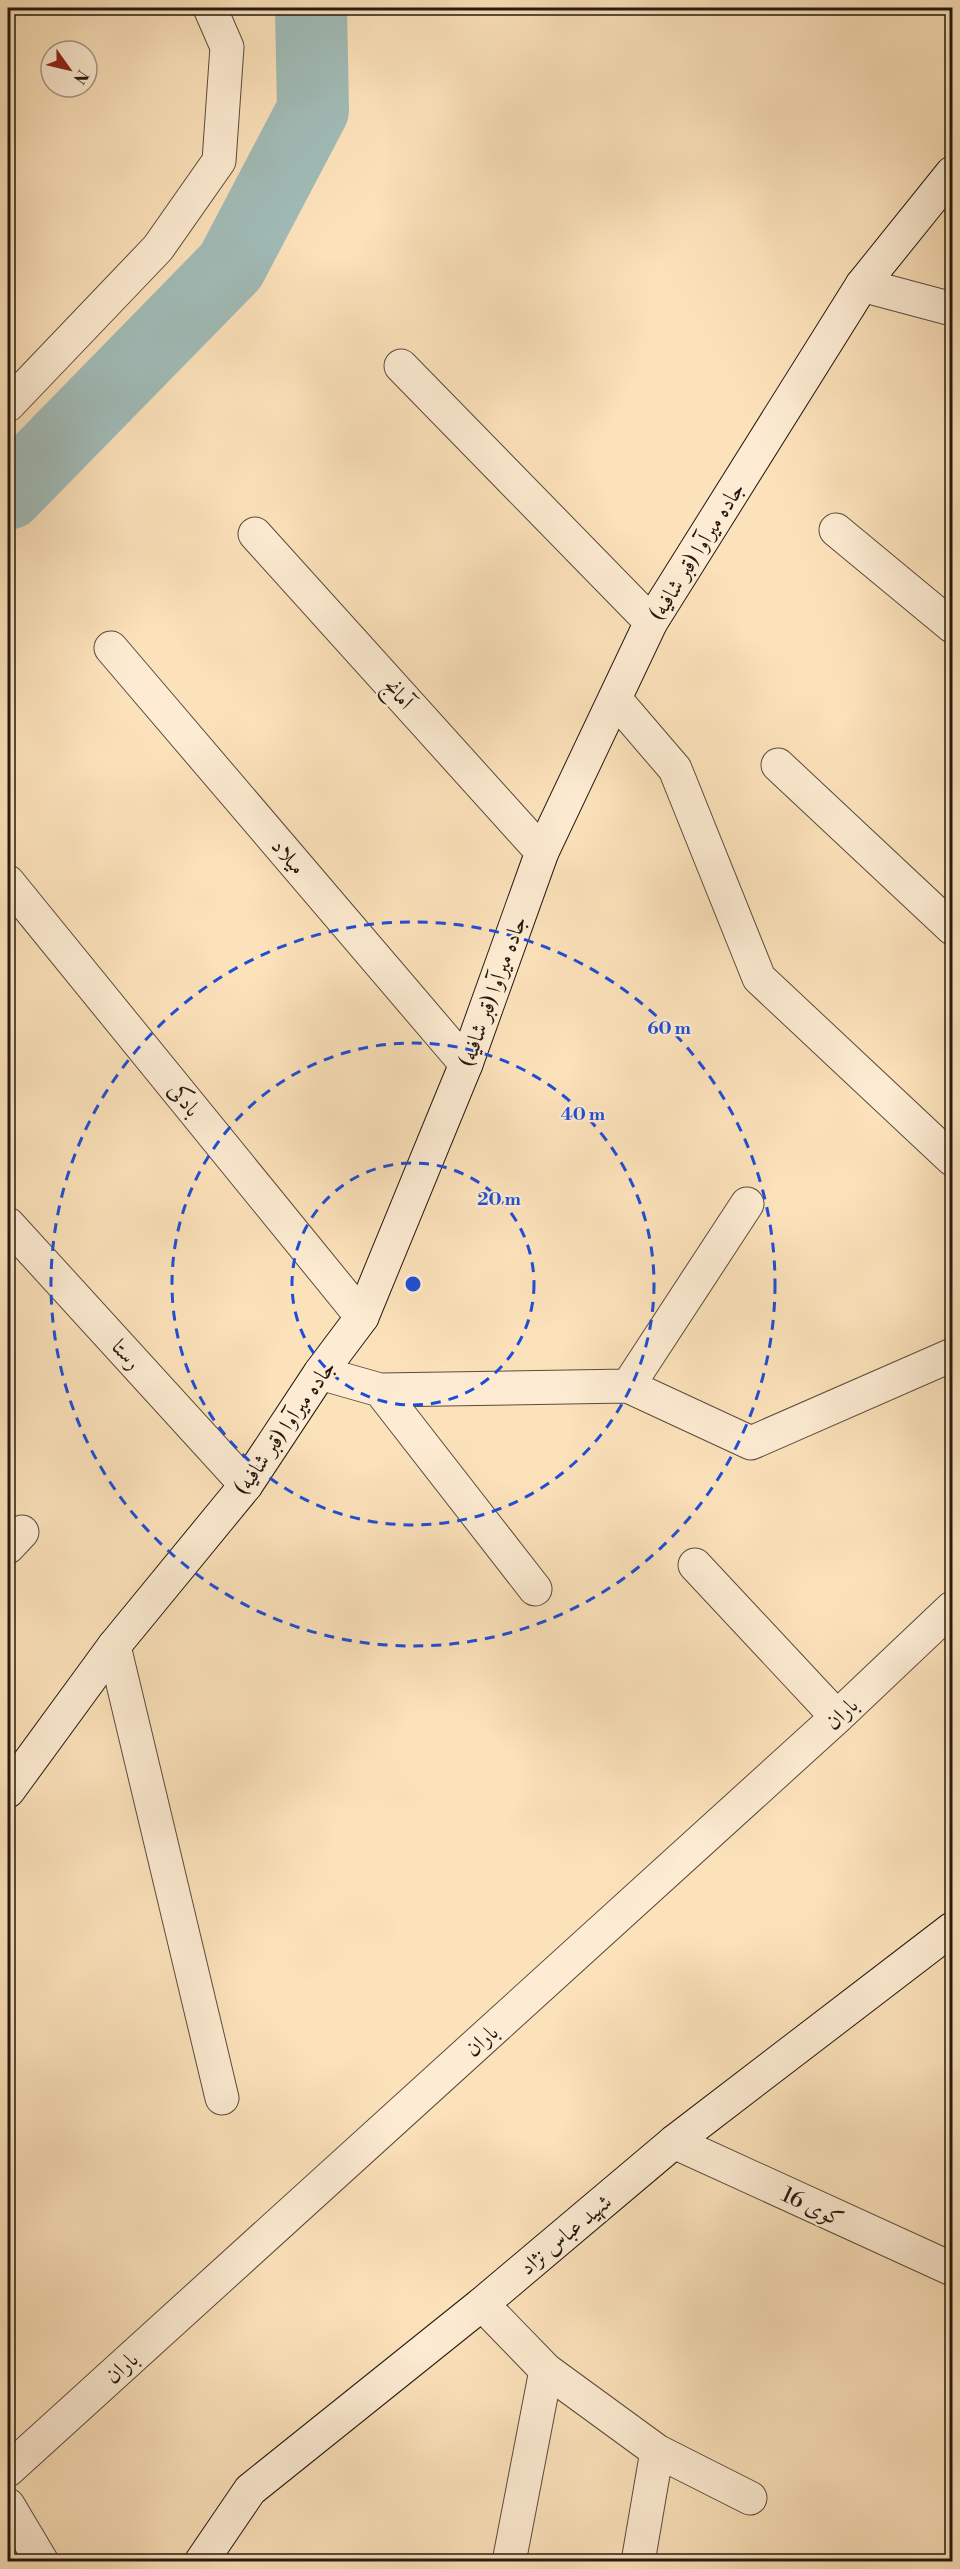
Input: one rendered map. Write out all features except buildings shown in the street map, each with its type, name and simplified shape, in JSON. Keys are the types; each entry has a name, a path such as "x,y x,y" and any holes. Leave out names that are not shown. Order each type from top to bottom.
{"street":[{"path":"8,405 158,248 219,161 227,46 210,8"},
{"name":"جاده میرآوا (قبر شافیه)","path":"8,1791 114,1646 246,1485 320,1373 362,1317 466,1064 542,852 651,622 862,285 952,173"},
{"path":"862,285 952,309"},
{"path":"401,366 651,622"},
{"path":"836,530 952,626"},
{"name":"آمانج","path":"255,534 542,852"},
{"name":"میلاد","path":"111,648 466,1064"},
{"path":"615,699 675,769 759,978 952,1159"},
{"path":"778,765 952,928"},
{"name":"بادکی","path":"8,882 362,1317"},
{"path":"628,1386 747,1204"},
{"name":"رستا","path":"8,1224 246,1485"},
{"path":"320,1373 380,1390 628,1386 751,1443 952,1355"},
{"path":"380,1390 535,1589"},
{"path":"695,1565 837,1717"},
{"name":"باران","path":"8,2470 837,1717 952,1608"},
{"path":"114,1646 222,2098"},
{"name":"شهید عباس نژاد","path":"201,2562 250,2490 482,2304 674,2142 952,1929"},
{"name":"کوی 16","path":"674,2142 952,2270"},
{"path":"482,2304 546,2370 657,2451 750,2498"},
{"path":"509,2562 546,2370"},
{"path":"638,2562 657,2451"},
{"path":"8,2505 42,2562"}],"waterway":[{"path":"8,494 231,266 313,110 311,8"}]}
